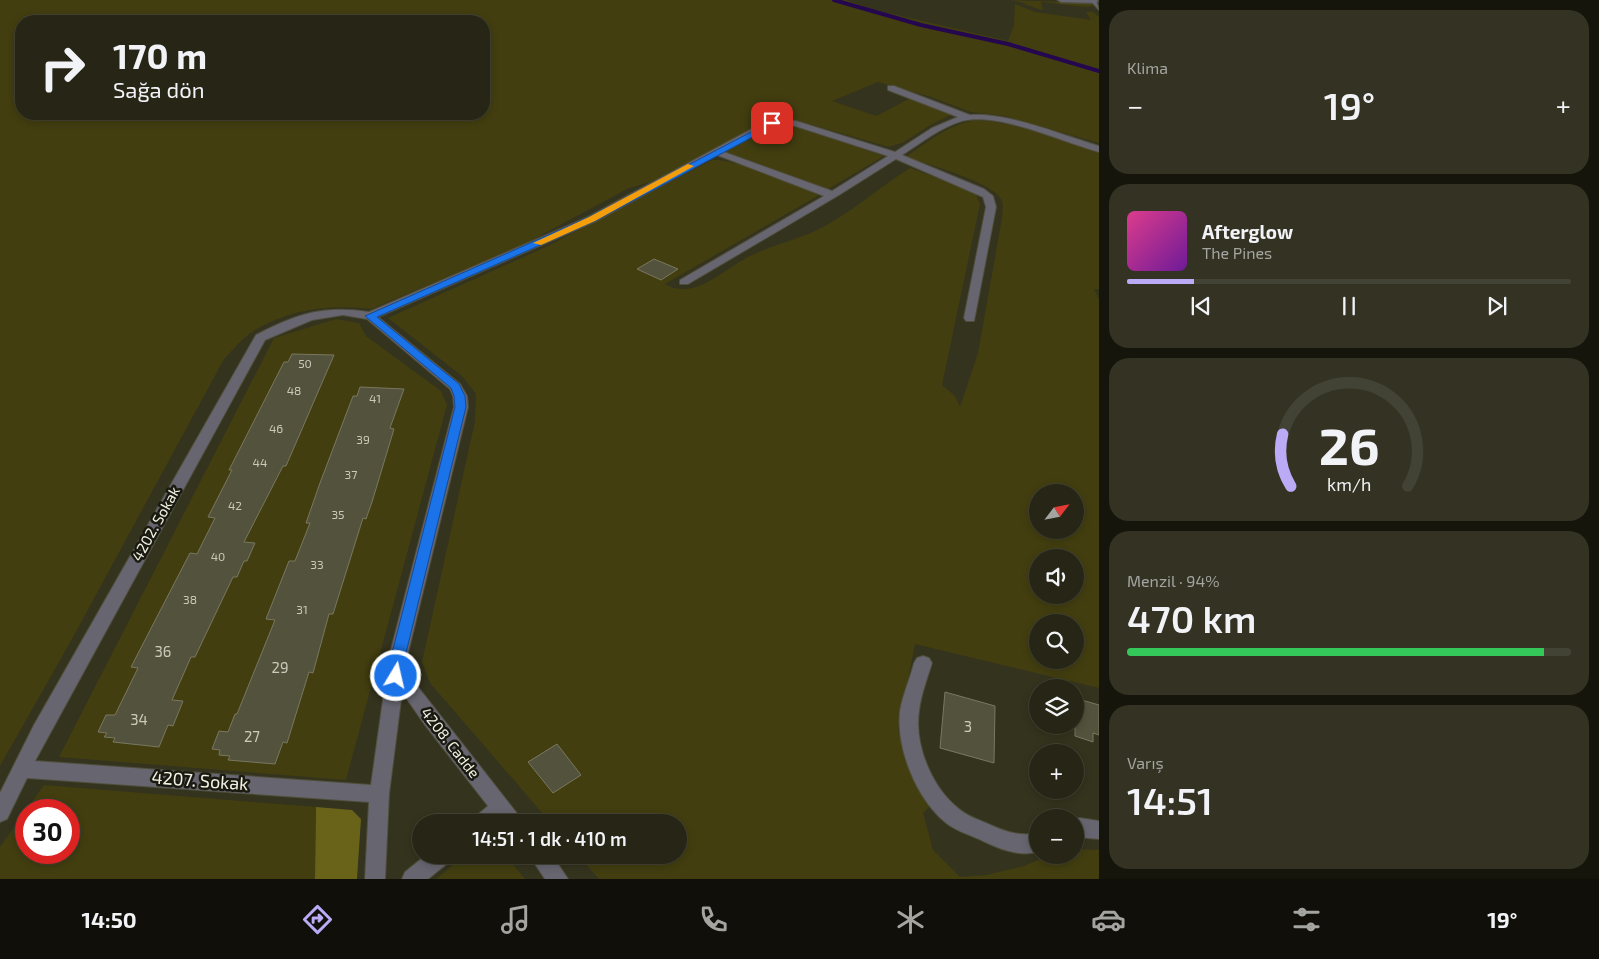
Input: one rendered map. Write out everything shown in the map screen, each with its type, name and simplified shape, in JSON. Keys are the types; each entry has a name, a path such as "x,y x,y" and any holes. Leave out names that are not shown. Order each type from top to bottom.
{"street":[{"path":"1094,1 1099,8"},
{"path":"891,88 970,118"},
{"path":"684,282 832,195 936,130 960,119 982,117 1003,120 1099,149"},
{"path":"375,879 379,794 398,657 461,407 460,396 455,386 370,316 592,219 766,125 782,122 796,124 880,149 971,185 988,196 991,207 970,318"},
{"path":"716,152 832,195"},
{"name":"4202. Sokak","path":"0,813 40,731 260,338 284,326 310,317 340,312 370,316"},
{"name":"4208. Cadde","path":"398,657 410,690 415,698 505,814"},
{"path":"923,663 908,716 912,750 930,789 950,814 974,828 1004,841 1029,845"},
{"name":"4207. Sokak","path":"22,769 379,794"},
{"path":"1084,828 1099,830"},
{"path":"412,879 431,864"},
{"path":"546,864 558,879"}],"lane":[{"path":"1061,0 1094,1"}],"shaded area":[{"path":"0,0 846,0 876,10 1008,41 1014,25 1015,4 1035,12 1091,20 1086,12 1093,12 1099,17 1099,143 1005,116 971,112 931,97 878,82 832,101 876,116 911,98 953,114 932,124 904,142 889,147 802,122 771,119 651,182 629,188 521,246 371,309 341,307 311,310 282,317 251,333 224,359 72,639 0,766"},
{"path":"1010,0 1090,3 1094,6 1087,7 1041,2 1043,10"},
{"path":"977,120 1008,124 1039,132 1099,153 1099,289 1094,289 1099,299 1099,688 1084,684 1084,679 1061,679 915,644 898,730 912,774 931,805 923,813 933,850 960,877 986,875 1029,864 1084,864 1084,849 1099,850 1099,879 599,879 586,864 687,864 687,814 543,814 430,683 422,662 475,421 476,394 462,376 388,318 548,246 712,160 736,163 819,195 665,284 676,288 687,289 698,286 750,256 825,226 910,168 975,192 980,204 942,385 955,396 960,407 978,353 1002,218 1002,203 995,193 973,180 906,157 957,125"},
{"path":"780,125 790,125 884,156 828,189 724,151"},
{"path":"336,319 359,323 366,336 441,391 447,405 346,780 59,757 274,338"},
{"path":"44,785 316,807 315,879 0,879 0,847 15,826 15,864 80,864 80,799 34,799"},
{"path":"316,807 352,810 361,819 357,879 315,879"},
{"path":"454,864 512,864 525,879 436,879"}],"building":[{"path":"654,259 678,269 661,280 637,269"},
{"path":"292,354 334,355 286,466 283,466 244,542 255,543 247,561 244,561 237,577 233,577 195,657 191,657 172,700 183,701 173,726 168,725 159,747 113,742 115,738 104,737 107,733 98,732 106,715 115,715 138,668 131,667 190,553 197,554 215,518 208,517 232,470 229,470 284,362 288,362"},
{"path":"360,387 404,389 390,428 394,429 372,502 366,519 363,518 333,614 329,614 313,673 309,672 287,743 283,742 275,764 228,760 230,756 219,755 220,750 212,749 219,731 228,732 235,714 237,714 275,620 266,619 289,561 295,561 310,523 306,523 320,483 353,396 357,396"},
{"path":"945,692 995,706 994,763 940,748"},
{"path":"1084,701 1099,705 1099,735 1093,733 1093,742 1075,736 1075,734 1084,734"},
{"path":"557,744 581,775 553,793 528,762"}],"waterway":[{"path":"834,0 921,25 1008,44 1099,71"}],"slow traffic":[{"path":"538,243 592,219 690,166"}],"route":[{"path":"396,676 398,657 461,407 460,396 455,386 370,316 592,219 772,123"}]}
